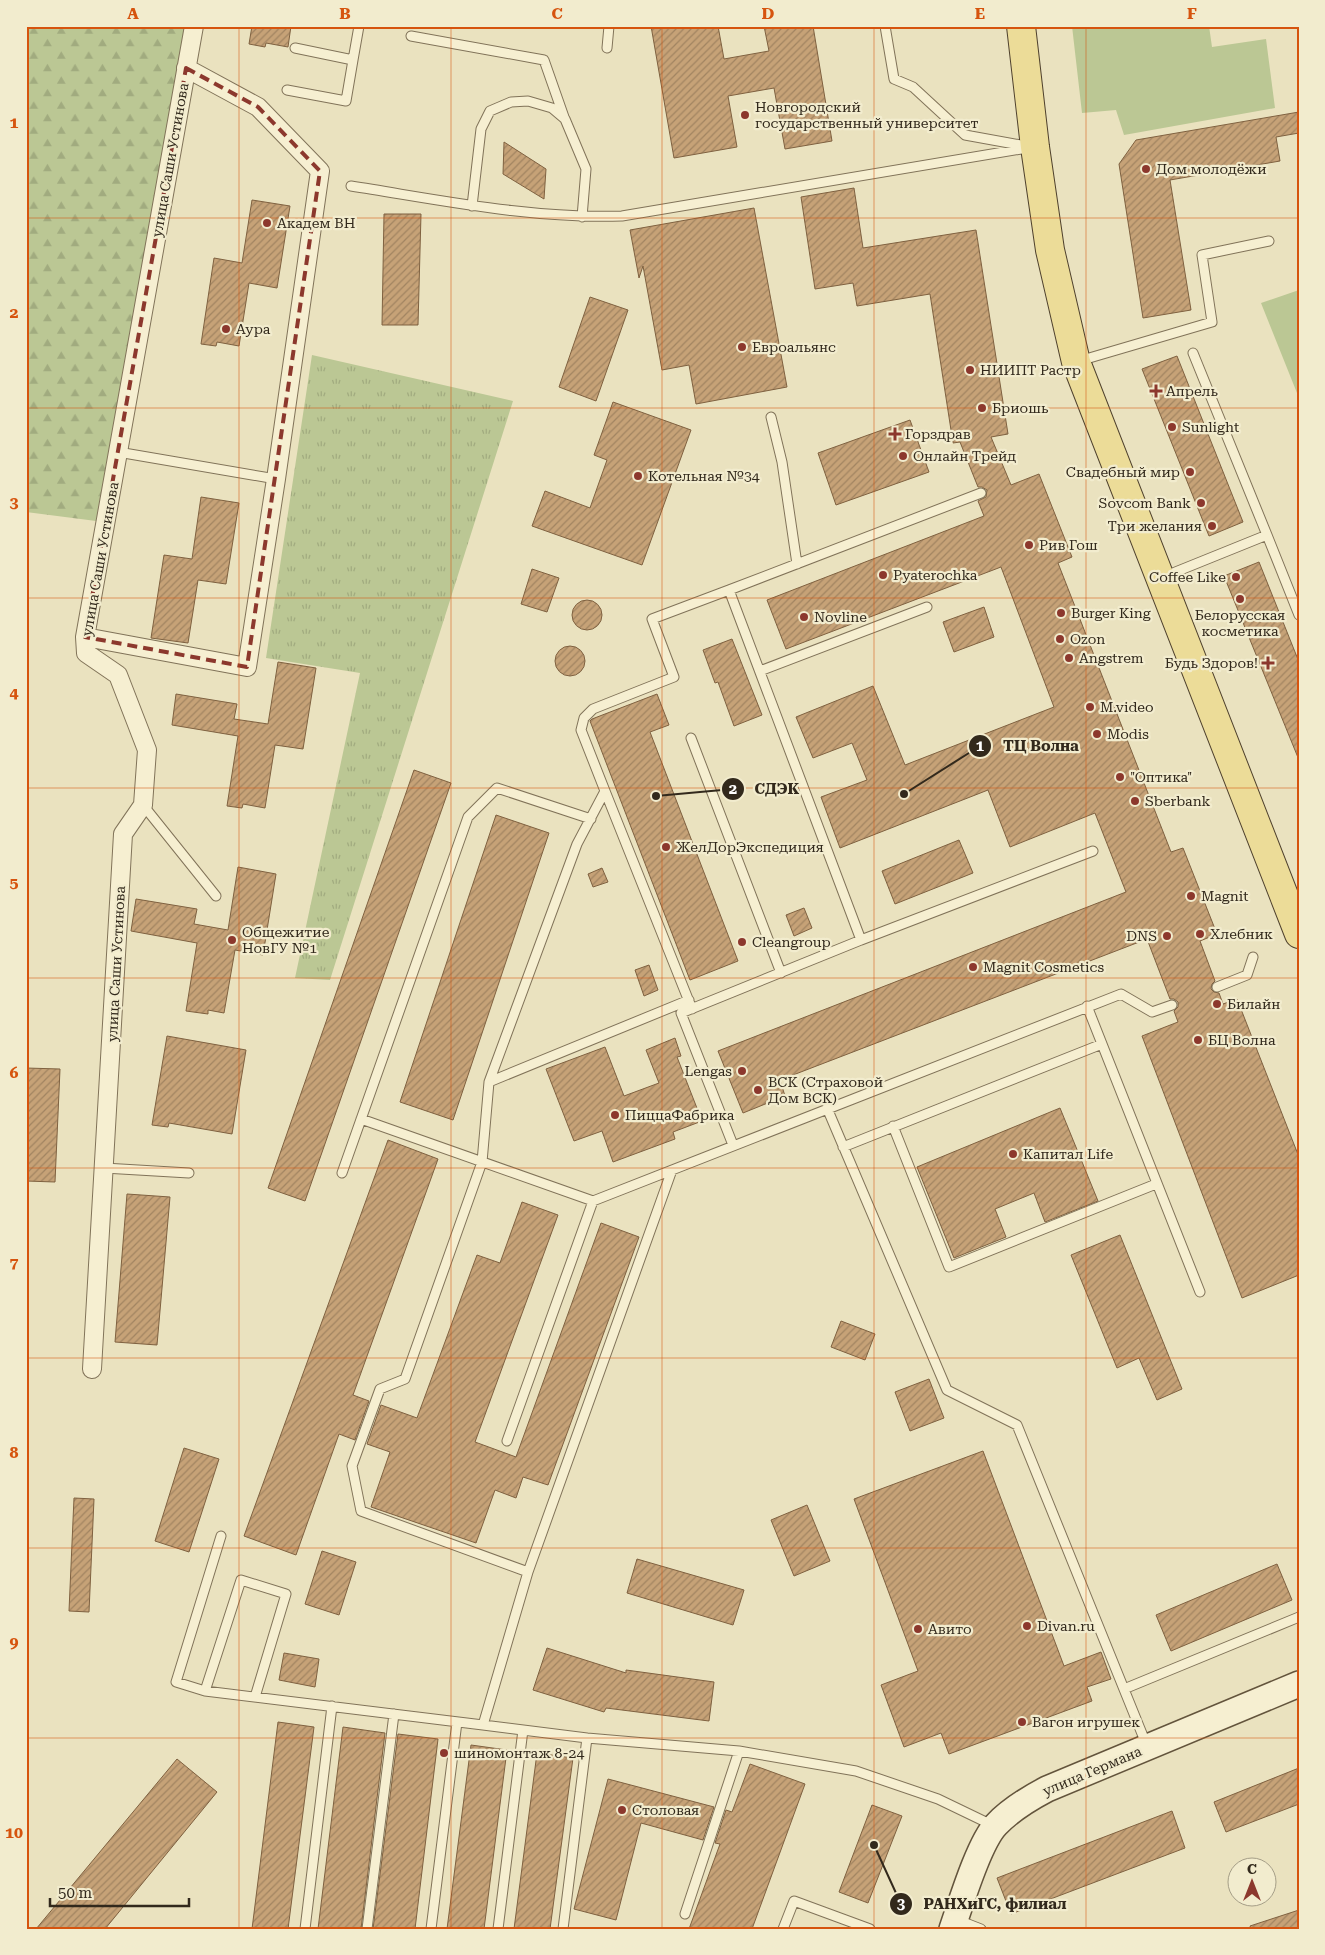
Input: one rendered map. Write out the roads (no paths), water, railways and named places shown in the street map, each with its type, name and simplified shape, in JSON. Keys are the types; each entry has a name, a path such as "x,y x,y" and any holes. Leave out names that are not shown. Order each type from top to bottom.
{"main road":[{"path":"1021,26 1035,147 1050,250 1076,362 1299,934"},
{"name":"улица Германа","path":"953,1924 984,1844 995,1826 1012,1810 1047,1789 1299,1684"}],"street":[{"name":"улица Саши Устинова","path":"92,1369 123,834 143,805 147,750 118,674 86,653 85,637 194,26"},
{"path":"85,637 247,667 320,171 258,107 186,68"}],"lane":[{"path":"287,90 346,101 359,26"},
{"path":"607,48 608,26"},
{"path":"885,26 894,79 913,87 964,135 1035,147"},
{"path":"411,36 544,60 565,119 586,169 582,217"},
{"path":"295,48 353,60"},
{"path":"472,206 481,129 490,111 511,102 528,101 552,108 565,119"},
{"path":"352,186 472,206 582,217 622,216 1035,147"},
{"path":"1076,362 1212,322 1202,255 1269,241"},
{"path":"1193,353 1299,615"},
{"path":"771,417 782,462 797,564"},
{"path":"118,452 276,479"},
{"path":"690,1004 581,730 584,718 593,709 674,677 652,620 981,493"},
{"path":"1160,578 1266,535"},
{"path":"729,590 862,940"},
{"path":"760,672 927,607"},
{"path":"691,738 781,973"},
{"path":"342,1174 468,817 497,788 590,819"},
{"path":"528,1572 361,1511 352,1466 380,1389 405,1379 482,1162 489,1082 577,844 605,791"},
{"path":"143,805 216,896"},
{"path":"489,1082 690,1004 781,973 1093,851"},
{"path":"1217,988 1247,975 1253,956"},
{"path":"361,1119 593,1201 1120,994 1152,1012 1172,1005"},
{"path":"690,1004 681,1014 733,1145"},
{"path":"1087,1006 1200,1292"},
{"path":"843,1147 1102,1044"},
{"path":"827,1108 947,1390 1017,1425 1148,1746"},
{"path":"894,1126 949,1267 1156,1184"},
{"path":"104,1168 189,1173"},
{"path":"482,1725 528,1572 672,1170"},
{"path":"508,1441 593,1201"},
{"path":"221,1536 176,1682 205,1691 587,1738 739,1751 856,1771 938,1799 995,1826"},
{"path":"205,1691 241,1580 286,1594 255,1697"},
{"path":"1124,1689 1299,1617"},
{"path":"305,1929 332,1706"},
{"path":"367,1929 394,1714"},
{"path":"431,1929 458,1722"},
{"path":"498,1929 523,1730"},
{"path":"563,1929 587,1738"},
{"path":"684,1914 739,1751"},
{"path":"783,1929 794,1900 870,1929"},
{"path":"953,1924 981,1929"}],"place":[{"name":"Новгородский государственный университет","path":"745,115"},
{"name":"Дом молодёжи","path":"1146,169"},
{"name":"Академ ВН","path":"267,223"},
{"name":"Аура","path":"226,329"},
{"name":"Евроальянс","path":"742,347"},
{"name":"НИИПТ Растр","path":"970,370"},
{"name":"Апрель","path":"1156,391"},
{"name":"Бриошь","path":"982,408"},
{"name":"Sunlight","path":"1172,427"},
{"name":"Горздрав","path":"895,434"},
{"name":"Онлайн Трейд","path":"903,456"},
{"name":"Свадебный мир","path":"1190,472"},
{"name":"Котельная №34","path":"638,476"},
{"name":"Sovcom Bank","path":"1201,503"},
{"name":"Три желания","path":"1212,526"},
{"name":"Рив Гош","path":"1029,545"},
{"name":"Pyaterochka","path":"883,575"},
{"name":"Coffee Like","path":"1236,577"},
{"name":"Белорусская косметика","path":"1240,599"},
{"name":"Burger King","path":"1061,613"},
{"name":"Novline","path":"804,617"},
{"name":"Ozon","path":"1060,639"},
{"name":"Angstrem","path":"1069,658"},
{"name":"Будь Здоров!","path":"1268,663"},
{"name":"M.video","path":"1090,707"},
{"name":"Modis","path":"1097,734"},
{"name":"\"Оптика\"","path":"1120,777"},
{"name":"ТЦ Волна","path":"904,794"},
{"name":"СДЭК","path":"656,796"},
{"name":"Sberbank","path":"1135,801"},
{"name":"ЖелДорЭкспедиция","path":"666,847"},
{"name":"Magnit","path":"1191,896"},
{"name":"Хлебник","path":"1200,934"},
{"name":"DNS","path":"1167,936"},
{"name":"Общежитие НовГУ №1","path":"232,940"},
{"name":"Cleangroup","path":"742,942"},
{"name":"Magnit Cosmetics","path":"973,967"},
{"name":"Билайн","path":"1217,1004"},
{"name":"БЦ Волна","path":"1198,1040"},
{"name":"Lengas","path":"742,1071"},
{"name":"ВСК (Страховой Дом ВСК)","path":"758,1090"},
{"name":"ПиццаФабрика","path":"615,1115"},
{"name":"Капитал Life","path":"1013,1154"},
{"name":"Divan.ru","path":"1027,1626"},
{"name":"Авито","path":"918,1629"},
{"name":"Вагон игрушек","path":"1022,1722"},
{"name":"шиномонтаж 8-24","path":"444,1753"},
{"name":"Столовая","path":"622,1810"},
{"name":"РАНХиГС, филиал","path":"874,1845"}]}
